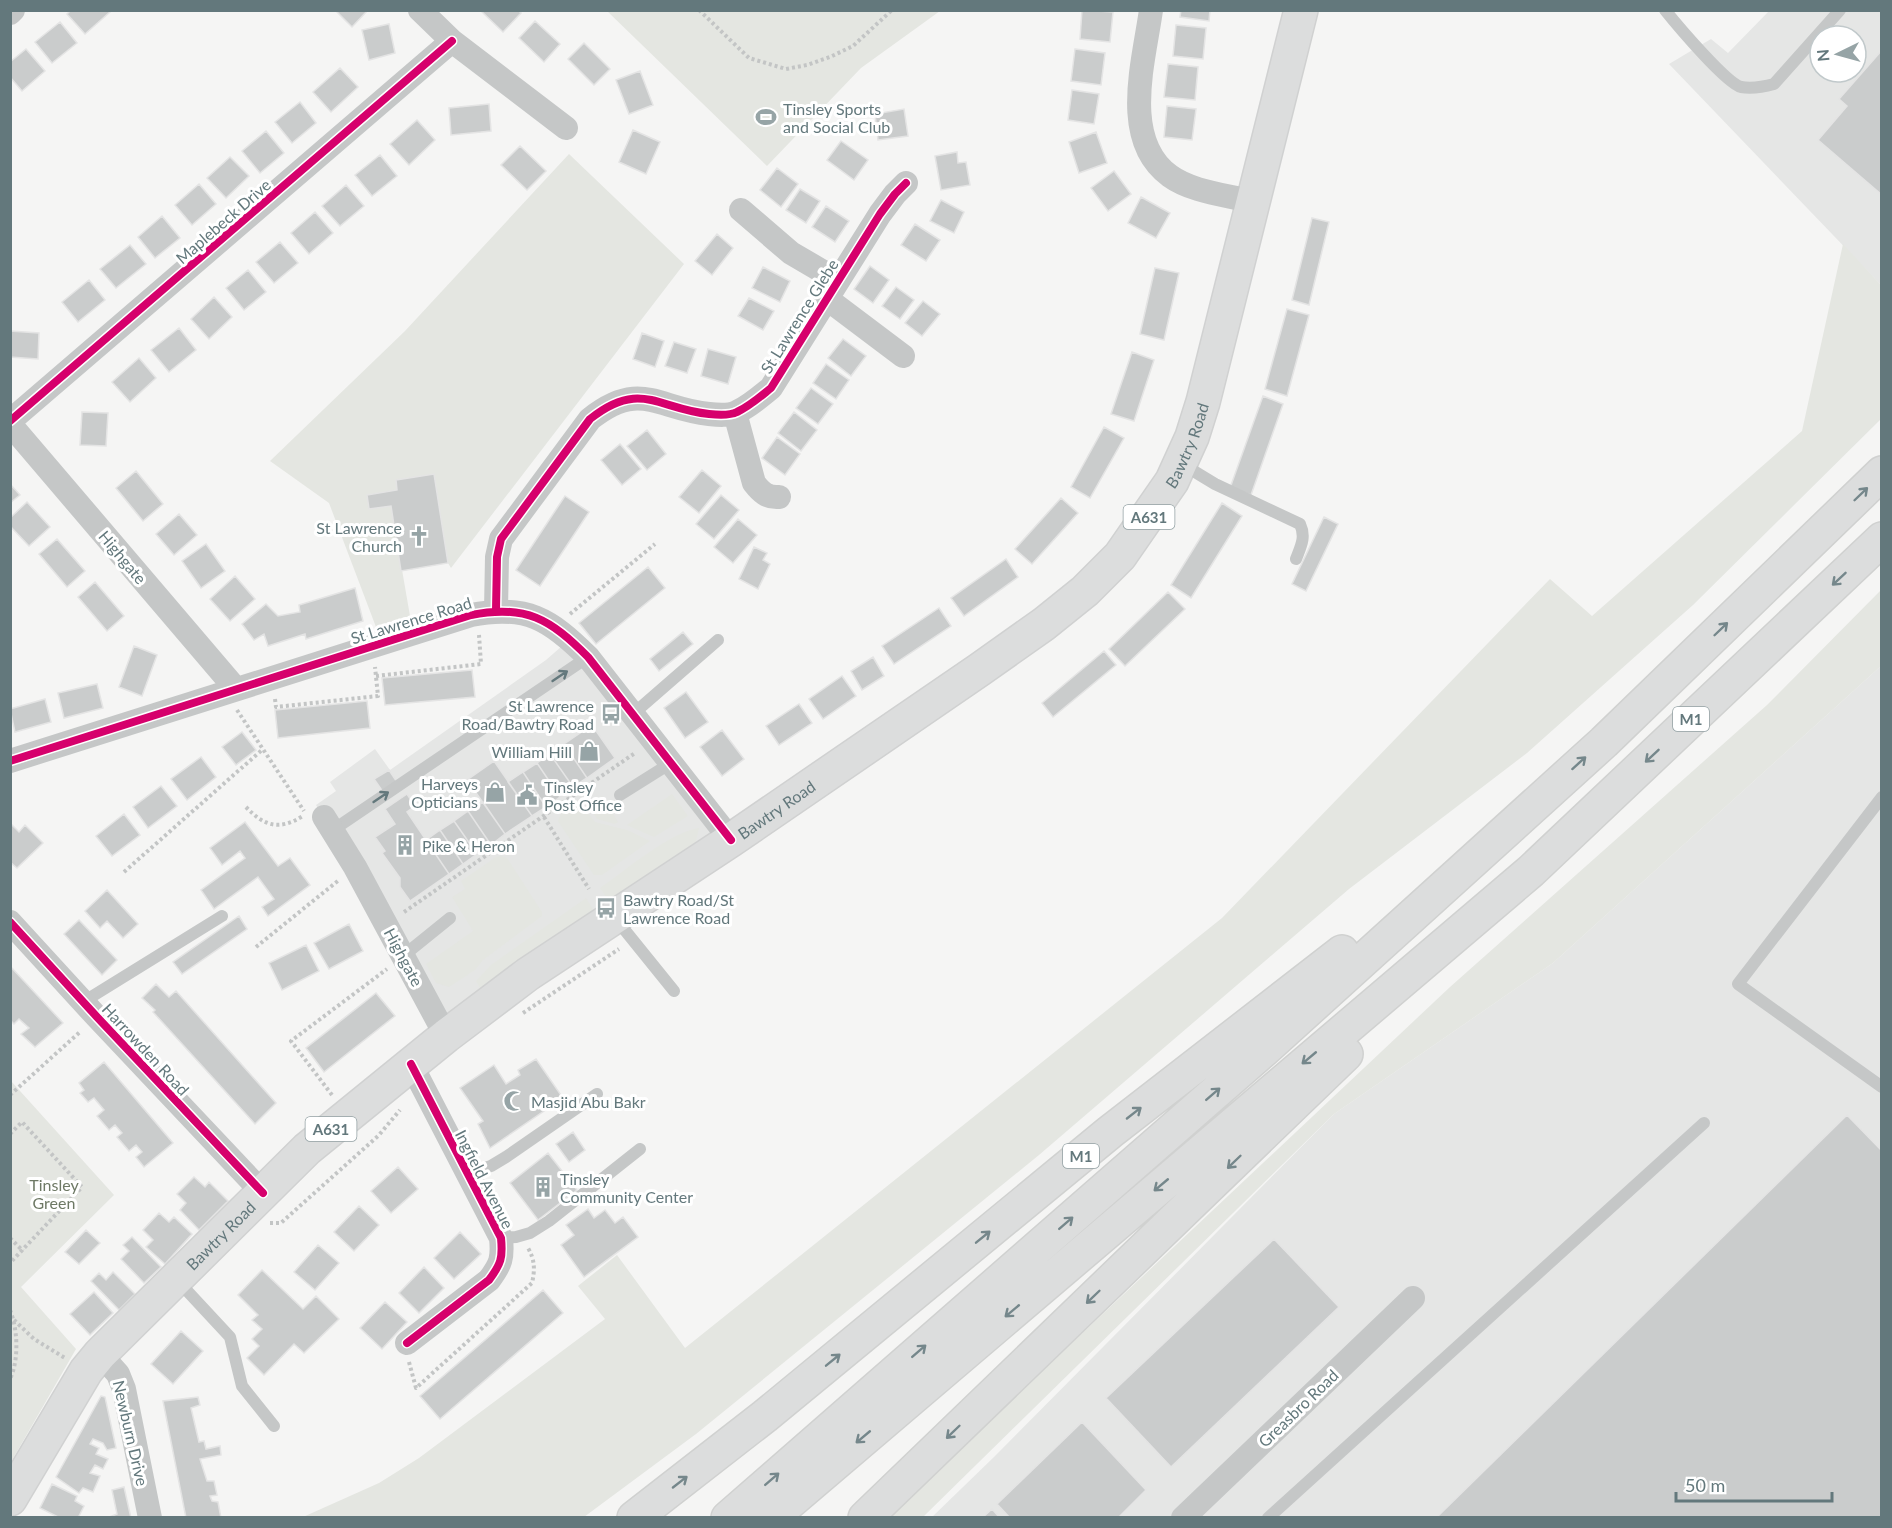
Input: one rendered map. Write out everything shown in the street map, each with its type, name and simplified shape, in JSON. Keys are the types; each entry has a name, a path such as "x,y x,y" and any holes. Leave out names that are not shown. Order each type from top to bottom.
{"main road":[{"name":"Bawtry Road","path":"10,1499 93,1363 307,1149 347,1115 417,1075 447,1036 528,974 623,929 731,840 1044,624 1085,591 1120,556 1172,481 1192,437 1207,392 1300,10"},
{"name":"M1","path":"728,1518 1265,1049 1604,742 1881,473"},
{"name":"M1","path":"771,1518 1531,871 1881,539"},
{"name":"M1","path":"634,1518 765,1416 1110,1132 1536,802"},
{"path":"865,1518 1397,1004 1498,898"}],"street":[{"path":"420,10 452,41 566,128"},
{"path":"1151,10 1139,96 1138,122 1144,141 1155,161 1170,176 1193,187 1253,202"},
{"name":"Maplebeck Drive","path":"10,423 452,41"},
{"name":"St Lawrence Glebe","path":"735,413 757,400 771,388 880,214 894,194 906,183"},
{"name":"St Lawrence Glebe","path":"741,210 903,356"},
{"path":"487,612 501,539 590,419 602,409 631,398 648,398 704,413 720,415 735,413 754,483 762,493 772,498 779,497"},
{"name":"Highgate","path":"10,423 231,691"},
{"name":"St Lawrence Road","path":"10,761 487,612 524,613 545,621 566,634 588,657 731,840"},
{"name":"Highgate","path":"328,823 355,867 447,1036"},
{"name":"Harrowden Road","path":"10,922 90,1010 253,1203"},
{"name":"Ingfield Avenue","path":"407,1343 489,1280 498,1268 511,1237 468,1173 417,1075"},
{"name":"Greasbro Road","path":"1184,1518 1413,1298"},
{"name":"Newburn Drive","path":"93,1363 118,1374 124,1389 150,1518"}],"lane":[{"path":"1665,10 1703,54 1739,87 1761,88 1774,84 1840,10"},
{"path":"1180,463 1232,492 1300,524 1304,531 1303,540 1296,559"},
{"path":"633,714 718,640"},
{"path":"328,823 588,657"},
{"path":"620,795 671,764"},
{"path":"1881,797 1738,984 1881,1087"},
{"path":"90,1010 222,916"},
{"path":"403,956 450,918"},
{"path":"623,929 674,992"},
{"path":"468,1173 491,1166 506,1157 597,1094"},
{"path":"1268,1518 1704,1123"},
{"path":"511,1237 530,1233 549,1221 640,1149"},
{"path":"176,1279 230,1337 242,1386 274,1426"}],"path":[{"path":"699,10 749,58 786,69 807,65 853,46 892,10"},
{"path":"555,627 655,544"},
{"path":"376,676 481,664 487,612"},
{"path":"273,677 276,707 378,696 373,646"},
{"path":"231,691 263,749 306,814 292,823 269,825 258,820 246,807"},
{"path":"387,925 654,741"},
{"path":"124,872 263,749"},
{"path":"544,817 589,889"},
{"path":"255,947 355,867"},
{"path":"518,1017 623,929"},
{"path":"347,1115 291,1041 403,956"},
{"path":"10,1095 90,1010"},
{"path":"253,1203 256,1222 281,1223 379,1135 417,1075"},
{"path":"10,1134 22,1122 82,1187 10,1263"},
{"path":"407,1343 408,1358 416,1388 532,1284 535,1271 532,1256 511,1237"},
{"path":"10,1238 23,1251"},
{"path":"10,1310 14,1320 16,1366 10,1379"},
{"path":"14,1320 34,1339 93,1363"}],"shaded area":[{"path":"1769,11 1881,11 1881,285 1669,64 1711,39 1728,53"},
{"path":"570,639 731,840 446,1036 316,805 336,791 330,782 375,749 390,770 546,660"},
{"path":"1881,666 1881,1517 931,1518 1334,1114 1553,963"}],"green space":[{"name":"Tinsley Sports and Social Club","path":"607,11 940,11 861,68 767,166"},
{"path":"569,154 684,264 451,568 448,563 434,474 396,480 397,490 367,495 370,509 391,506 410,616 376,627 329,503 270,461 405,331"},
{"path":"1843,244 1881,285 1881,419 1693,605 1527,753 1349,889 1039,1155 696,1434 584,1517 303,1517 379,1483 419,1458 605,1319 578,1286 617,1255 685,1348 1222,918 1550,579 1592,616 1802,431"},
{"path":"1881,590 1881,666 1553,963 1334,1114 923,1517 886,1518 1450,987 1767,705"},
{"path":"672,794 688,816 654,837 627,825"},
{"path":"602,796 618,822 615,824 597,819 588,805"},
{"path":"579,801 595,822 627,830 650,841 602,875 594,875 558,821 561,813"},
{"path":"699,828 695,845 613,907 600,888 662,844 687,831"},
{"path":"496,857 507,858 542,912 542,916 483,960 475,970 449,987 436,983 426,964 473,931 452,897 465,889 461,881"},
{"path":"586,898 597,916 483,993 476,981 491,965"},
{"name":"Tinsley Green","path":"11,1081 114,1195 21,1287 76,1349 11,1462"}],"building":[{"path":"71,10 108,10 110,12 85,34 67,14"},
{"path":"335,10 368,10 352,27"},
{"path":"480,10 518,10 521,13 503,32"},
{"path":"1082,10 1113,12 1110,42 1080,39"},
{"path":"1181,10 1210,10 1209,21 1180,17"},
{"path":"535,21 560,44 544,62 519,38"},
{"path":"60,22 77,43 52,63 35,42"},
{"path":"389,24 395,53 369,60 362,30"},
{"path":"1176,25 1206,28 1203,59 1173,56"},
{"path":"584,43 610,69 594,85 568,59"},
{"path":"26,49 45,71 22,91 10,77 10,62"},
{"path":"1075,49 1105,53 1101,85 1071,81"},
{"path":"1882,50 1882,195 1818,140 1847,106 1839,99 1852,84 1868,84 1868,66"},
{"path":"1168,64 1198,67 1195,100 1164,97"},
{"path":"340,68 358,87 331,112 313,92"},
{"path":"640,71 653,105 629,114 616,80"},
{"path":"1072,90 1099,94 1094,124 1068,120"},
{"path":"300,102 316,123 292,143 275,122"},
{"path":"489,104 491,131 451,135 449,108"},
{"path":"1167,106 1196,109 1192,140 1164,137"},
{"path":"904,109 908,136 878,140 875,114"},
{"path":"417,120 435,140 409,165 390,144"},
{"path":"633,130 660,142 646,174 619,162"},
{"path":"266,131 284,153 260,173 242,151"},
{"path":"1096,132 1107,163 1079,173 1069,142"},
{"path":"841,141 868,160 854,180 827,160"},
{"path":"520,146 546,171 527,190 501,165"},
{"path":"957,152 958,163 966,162 970,185 941,190 935,156"},
{"path":"380,155 397,176 372,196 355,175"},
{"path":"230,157 249,176 226,198 207,178"},
{"path":"777,168 798,184 781,207 760,190"},
{"path":"1114,171 1131,194 1108,211 1091,188"},
{"path":"199,184 216,204 192,225 175,205"},
{"path":"346,185 364,206 340,226 322,206"},
{"path":"800,189 820,201 806,223 786,210"},
{"path":"1141,197 1170,213 1156,238 1128,223"},
{"path":"941,200 964,212 954,233 930,221"},
{"path":"826,206 849,221 835,242 812,227"},
{"path":"315,212 333,233 309,254 291,233"},
{"path":"162,216 180,238 155,258 138,237"},
{"path":"1312,218 1329,222 1309,305 1292,300"},
{"path":"915,224 940,240 926,261 901,245"},
{"path":"717,234 733,248 712,275 695,261"},
{"path":"280,242 298,263 274,283 256,262"},
{"path":"130,245 146,264 116,288 100,269"},
{"path":"870,266 889,280 873,303 854,289"},
{"path":"763,267 790,281 780,302 752,288"},
{"path":"1155,268 1179,273 1164,340 1140,334"},
{"path":"248,270 266,292 244,310 226,288"},
{"path":"89,280 105,300 78,322 62,302"},
{"path":"896,287 914,300 900,319 882,306"},
{"path":"214,297 232,317 209,339 191,319"},
{"path":"749,298 774,311 763,330 738,316"},
{"path":"923,301 940,314 922,336 905,323"},
{"path":"1287,309 1309,315 1287,396 1265,389"},
{"path":"179,328 196,350 169,372 151,350"},
{"path":"10,331 39,333 38,359 10,357"},
{"path":"642,333 664,341 655,367 633,359"},
{"path":"843,339 866,356 851,376 828,358"},
{"path":"674,342 696,349 687,373 665,366"},
{"path":"708,349 736,357 728,384 701,376"},
{"path":"1132,352 1154,360 1134,421 1111,414"},
{"path":"139,358 156,378 130,402 112,382"},
{"path":"826,364 849,380 836,399 813,383"},
{"path":"811,388 833,404 818,424 796,408"},
{"path":"1263,396 1283,404 1251,495 1230,488"},
{"path":"82,412 108,413 106,446 80,445"},
{"path":"794,412 817,430 801,451 778,433"},
{"path":"1104,427 1124,438 1090,498 1071,487"},
{"path":"647,430 666,454 647,470 627,446"},
{"path":"777,437 800,454 785,475 762,458"},
{"path":"620,444 641,469 622,485 601,460"},
{"path":"702,470 721,486 699,513 679,497"},
{"path":"136,471 163,504 143,521 116,488"},
{"name":"St Lawrence Church","path":"434,474 448,563 401,571 391,506 369,509 367,495 397,490 396,480"},
{"path":"10,484 20,495 10,503"},
{"path":"721,495 739,510 714,539 696,524"},
{"path":"565,496 589,512 540,586 516,570"},
{"path":"1061,498 1078,513 1032,564 1015,549"},
{"path":"27,502 50,527 29,546 10,526 10,518"},
{"path":"1222,503 1242,516 1191,598 1171,585"},
{"path":"179,514 197,535 174,555 156,534"},
{"path":"1324,517 1338,524 1306,591 1292,584"},
{"path":"738,519 757,535 733,563 714,547"},
{"path":"57,539 85,571 67,587 39,554"},
{"path":"206,544 225,571 201,588 182,561"},
{"path":"754,547 767,553 763,560 770,564 758,589 739,579"},
{"path":"1006,559 1018,577 964,616 951,598"},
{"path":"648,567 665,588 596,644 579,623"},
{"path":"235,576 255,599 230,621 210,599"},
{"path":"95,582 124,616 107,631 78,597"},
{"path":"355,588 363,621 306,639 305,634 268,646 264,634 254,640 242,624 266,604 278,616 300,612 299,605"},
{"path":"1168,592 1185,609 1125,666 1109,649"},
{"path":"939,608 951,626 894,664 882,646"},
{"path":"683,632 693,644 659,671 650,659"},
{"path":"134,646 157,655 142,696 119,687"},
{"path":"1104,651 1116,665 1053,717 1042,703"},
{"path":"873,657 884,676 862,690 851,671"},
{"path":"472,670 475,697 385,705 382,678"},
{"path":"842,676 856,696 823,719 809,699"},
{"path":"97,684 103,708 64,718 58,693"},
{"path":"686,692 708,722 685,738 664,708"},
{"path":"45,699 51,722 15,732 10,709"},
{"path":"367,701 370,728 278,738 275,710"},
{"path":"799,704 812,723 779,745 766,726"},
{"name":"William Hill","path":"592,725 615,758 587,778 564,744"},
{"path":"722,730 744,759 722,776 700,747"},
{"path":"242,732 256,750 236,765 222,747"},
{"path":"564,744 587,778 573,787 550,754"},
{"path":"550,754 573,787 560,797 537,763"},
{"path":"201,757 216,777 187,800 171,779"},
{"name":"Harveys Opticians","path":"494,761 532,816 505,834 467,780"},
{"path":"537,763 560,797 546,807 523,772"},
{"path":"389,770 397,782 383,792 374,779"},
{"name":"Tinsley Post Office","path":"523,772 546,807 532,816 508,782"},
{"path":"161,786 177,806 148,828 133,807"},
{"name":"Pike & Heron","path":"407,794 415,806 407,812 449,874 410,901 400,887 400,878 382,853 385,851 375,837 395,824 385,809"},
{"path":"483,802 505,834 491,845 468,811"},
{"path":"468,811 491,845 477,854 454,821"},
{"path":"124,814 140,835 112,856 96,836"},
{"path":"454,821 477,854 463,864 440,830"},
{"path":"245,822 278,866 290,858 310,885 268,916 262,907 274,899 258,877 214,909 201,890 245,858 240,851 222,865 210,848"},
{"path":"10,823 19,832 25,825 43,843 17,868 10,862"},
{"path":"440,830 463,864 449,874 426,840"},
{"path":"107,890 138,924 123,938 107,921 100,928 85,911"},
{"path":"239,916 247,929 182,974 173,962"},
{"path":"79,920 117,960 102,975 64,934"},
{"path":"349,924 363,951 329,969 314,943"},
{"path":"306,945 319,971 282,990 269,963"},
{"path":"10,966 63,1023 35,1047 21,1034 29,1028 19,1019 14,1024 10,1020"},
{"path":"156,984 169,997 176,991 276,1103 255,1124 142,998"},
{"path":"376,993 395,1016 324,1072 306,1048"},
{"name":"Masjid Abu Bakr","path":"536,1059 563,1098 490,1148 478,1124 483,1121 460,1088 494,1065 506,1084 520,1075 518,1070"},
{"path":"104,1062 173,1143 144,1167 136,1157 142,1152 136,1145 129,1151 117,1137 122,1133 115,1125 109,1130 97,1116 104,1110 94,1098 88,1102 80,1093 84,1090 79,1083"},
{"path":"1847,1115 1882,1151 1882,1518 1436,1518"},
{"path":"573,1132 585,1150 569,1162 556,1144"},
{"name":"Tinsley Community Center","path":"548,1153 577,1190 538,1220 510,1183"},
{"path":"398,1167 418,1189 391,1213 371,1191"},
{"path":"194,1177 205,1187 209,1182 228,1201 199,1230 180,1210 186,1203 177,1194"},
{"path":"359,1206 379,1225 354,1251 334,1232"},
{"path":"588,1209 594,1218 605,1210 615,1223 623,1217 638,1237 584,1277 561,1245 574,1235 566,1225"},
{"path":"159,1213 169,1222 174,1217 192,1234 165,1264 146,1247 153,1240 143,1230"},
{"path":"86,1230 100,1243 79,1264 65,1252"},
{"path":"460,1232 481,1254 454,1279 434,1258"},
{"path":"132,1237 161,1267 144,1283 121,1259 129,1251 123,1245"},
{"path":"1274,1239 1339,1307 1171,1467 1106,1398"},
{"path":"318,1245 339,1263 315,1290 294,1272"},
{"path":"424,1267 444,1288 419,1313 399,1293"},
{"path":"262,1270 303,1309 316,1296 339,1319 304,1353 294,1344 264,1375 247,1358 259,1346 252,1339 262,1329 252,1320 258,1315 238,1295"},
{"path":"113,1272 135,1294 119,1310 91,1281 99,1273 106,1280"},
{"path":"543,1290 563,1313 440,1419 420,1396"},
{"path":"94,1292 113,1313 90,1335 70,1314"},
{"path":"385,1302 407,1322 382,1349 360,1328"},
{"path":"181,1331 203,1351 173,1384 151,1364"},
{"path":"101,1396 105,1397 116,1448 107,1450 103,1443 93,1439 90,1444 99,1448 96,1454 108,1459 103,1469 95,1465 90,1473 100,1476 93,1492 83,1488 79,1493 56,1477"},
{"path":"198,1397 200,1405 191,1408 199,1442 204,1441 206,1449 220,1446 221,1455 200,1459 207,1481 214,1481 217,1495 210,1496 212,1501 218,1502 221,1518 186,1518 163,1401"},
{"path":"1082,1422 1146,1490 1118,1518 1010,1518 997,1504"},
{"path":"52,1484 77,1496 75,1501 84,1506 78,1518 60,1518 40,1508"},
{"path":"124,1487 131,1518 107,1518 117,1514 112,1490"},
{"path":"992,1509 1000,1518 982,1518"}],"cycle path":[{"path":"10,421 452,41"},
{"path":"496,610 497,557 501,539 590,419 607,407 636,399 720,415 742,410 755,401 771,388 880,214 906,183"},
{"path":"10,761 471,615 490,612 522,613 549,624 588,657 731,840"},
{"path":"10,922 263,1193"},
{"path":"407,1343 489,1280 499,1265 502,1251 501,1238 411,1064"}],"place":[{"name":"Tinsley Sports and Social Club","path":"766,117"},
{"name":"St Lawrence Church","path":"419,536"},
{"name":"St Lawrence Road/Bawtry Road","path":"611,714"},
{"name":"William Hill","path":"589,751"},
{"name":"Harveys Opticians","path":"495,792"},
{"name":"Tinsley Post Office","path":"527,795"},
{"name":"Pike & Heron","path":"405,845"},
{"name":"Bawtry Road/St Lawrence Road","path":"606,908"},
{"name":"Masjid Abu Bakr","path":"514,1101"},
{"name":"Tinsley Community Center","path":"543,1187"}]}
